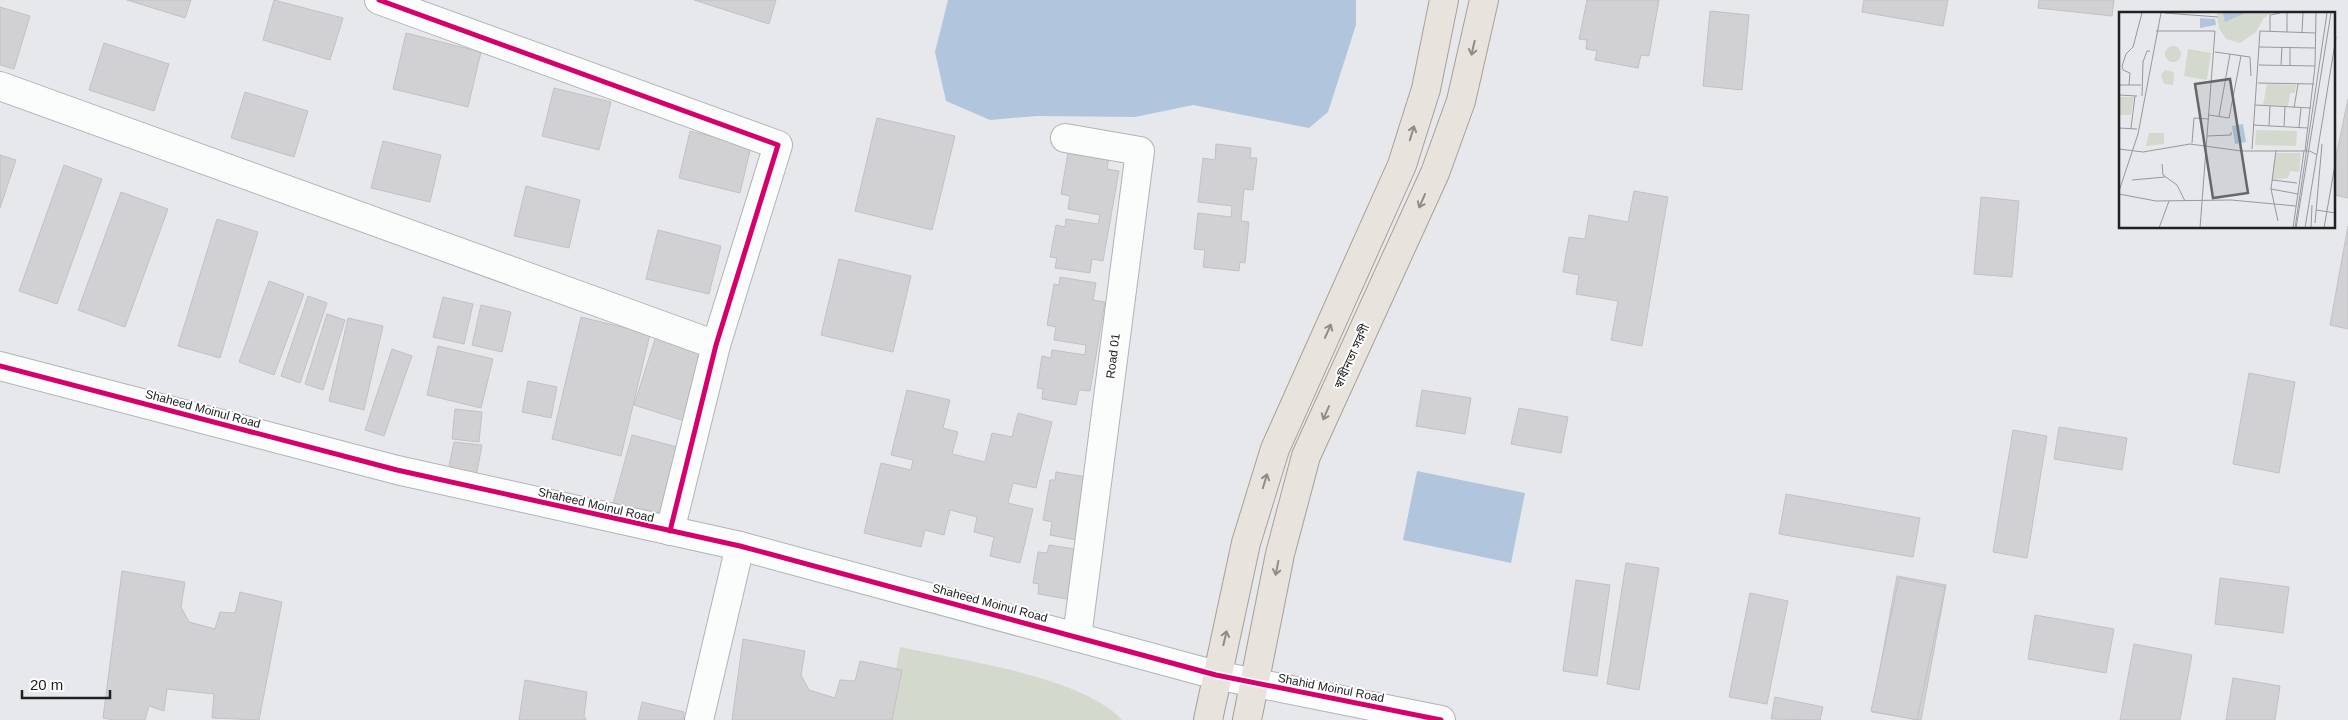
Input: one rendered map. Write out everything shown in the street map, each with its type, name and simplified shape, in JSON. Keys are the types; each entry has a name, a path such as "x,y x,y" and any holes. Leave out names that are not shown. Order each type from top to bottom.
{"main road":[{"path":"1208,720 1216,675 1246,543 1275,449 1402,165 1426,89 1444,0"},
{"name":"স্বাধীনতা সরণী","path":"1247,720 1280,554 1306,456 1435,173 1461,102 1484,0"}],"street":[{"path":"379,0 778,145 716,345 670,532"},
{"path":"0,86 716,345"},
{"name":"Road 01","path":"1065,138 1140,151 1077,637"},
{"name":"Shaheed Moinul Road","path":"0,366 398,470 670,532 740,546 1216,675"},
{"path":"700,720 740,546"},
{"name":"Shahid Moinul Road","path":"1216,675 1441,720"}],"shaded area":[{"path":"900,647 986,664 1050,681 1079,692 1103,705 1122,720 887,720"}],"water":[{"path":"948,0 1356,0 1356,25 1328,112 1309,128 1193,105 1135,117 1037,116 990,120 946,101 935,52"},
{"path":"1417,471 1525,493 1511,563 1403,540"}],"building":[{"path":"127,0 191,0 185,18"},
{"path":"274,0 343,18 330,60 263,40"},
{"path":"694,0 776,0 769,24"},
{"path":"1587,0 1659,0 1649,56 1641,55 1638,68 1595,60 1597,51 1586,49 1587,40 1579,39"},
{"path":"1864,0 1948,0 1943,26 1862,12"},
{"path":"2039,0 2114,0 2112,16 2038,8"},
{"path":"0,7 30,16 14,69 0,65"},
{"path":"1710,11 1749,15 1742,90 1703,86"},
{"path":"406,33 481,52 468,107 393,89"},
{"path":"104,43 169,64 154,111 89,90"},
{"path":"554,88 611,102 599,150 542,136"},
{"path":"245,92 308,111 294,157 231,138"},
{"path":"2348,99 2348,198 2336,195 2336,156"},
{"path":"877,118 955,136 932,230 855,211"},
{"path":"690,131 751,146 740,193 679,178"},
{"path":"383,141 441,155 430,202 371,188"},
{"path":"1216,144 1251,148 1250,158 1257,158 1253,190 1244,189 1241,221 1249,222 1245,263 1240,262 1239,271 1203,267 1205,250 1194,249 1198,213 1231,217 1232,206 1198,202 1203,158 1215,160"},
{"path":"1074,146 1110,152 1107,169 1119,171 1103,261 1092,259 1090,273 1055,268 1057,258 1050,257 1056,225 1065,227 1066,219 1098,224 1100,215 1068,209 1070,196 1061,194 1068,153 1073,154"},
{"path":"0,155 16,160 0,208"},
{"path":"64,165 102,179 57,304 19,291"},
{"path":"526,186 580,200 569,248 514,236"},
{"path":"1634,191 1668,197 1642,346 1611,340 1618,301 1576,294 1579,275 1563,272 1569,237 1585,239 1589,215 1628,222"},
{"path":"121,192 168,209 125,327 78,310"},
{"path":"1981,197 2019,201 2012,277 1974,274"},
{"path":"217,219 258,232 220,358 178,346"},
{"path":"2348,226 2348,329 2330,325"},
{"path":"658,230 721,246 709,294 646,279"},
{"path":"839,259 911,276 893,352 821,335"},
{"path":"1060,277 1096,283 1093,300 1105,302 1090,391 1079,390 1076,405 1042,399 1043,389 1037,388 1042,356 1051,358 1052,350 1085,355 1086,345 1054,340 1056,327 1047,325 1054,284 1059,285"},
{"path":"269,281 304,294 274,375 239,362"},
{"path":"308,296 327,303 300,383 281,376"},
{"path":"443,297 473,304 464,344 433,337"},
{"path":"481,305 511,312 502,352 472,345"},
{"path":"327,314 345,320 323,390 305,384"},
{"path":"581,317 650,334 621,456 552,439"},
{"path":"348,318 383,326 364,410 329,401"},
{"path":"656,336 707,353 688,422 634,405"},
{"path":"438,346 493,359 481,408 427,395"},
{"path":"392,349 412,356 384,436 365,430"},
{"path":"2249,373 2295,382 2279,473 2233,464"},
{"path":"528,381 557,387 551,418 522,412"},
{"path":"907,390 950,400 943,428 958,432 952,454 985,462 992,433 1012,437 1018,413 1052,422 1036,488 1013,483 1008,503 1033,509 1020,563 990,556 994,537 974,532 977,517 950,510 944,535 925,530 921,547 864,533 881,463 911,470 913,460 891,455"},
{"path":"1422,390 1471,398 1465,434 1416,426"},
{"path":"1519,408 1568,417 1561,453 1511,444"},
{"path":"455,409 482,412 479,442 452,439"},
{"path":"2059,427 2127,438 2122,470 2054,459"},
{"path":"2013,430 2047,436 2027,558 1993,552"},
{"path":"632,435 685,449 665,526 611,511"},
{"path":"454,442 482,445 475,482 447,476"},
{"path":"1056,472 1092,478 1089,495 1101,497 1086,586 1075,585 1072,600 1038,594 1039,584 1033,583 1038,552 1047,553 1049,545 1081,550 1082,541 1050,535 1052,522 1043,520 1050,480 1055,480"},
{"path":"1786,494 1920,518 1913,557 1779,534"},
{"path":"1626,563 1659,568 1639,690 1607,684"},
{"path":"122,571 185,582 181,607 189,622 215,629 220,612 235,613 240,592 282,602 259,720 212,718 214,694 167,689 164,711 149,706 145,720 113,720 103,718"},
{"path":"1897,576 1946,585 1921,720 1872,712"},
{"path":"1899,578 1945,587 1917,720 1871,711"},
{"path":"2220,578 2289,587 2283,633 2215,624"},
{"path":"1576,580 1610,585 1597,676 1563,671"},
{"path":"1750,593 1788,601 1767,704 1729,697"},
{"path":"2035,615 2114,629 2106,673 2028,659"},
{"path":"743,639 805,651 801,675 809,690 835,698 840,680 855,681 860,661 902,670 892,720 732,720"},
{"path":"2134,644 2192,655 2180,720 2120,720"},
{"path":"2233,678 2280,686 2275,720 2226,720"},
{"path":"525,680 587,692 584,716 586,720 519,720"},
{"path":"1775,697 1823,707 1820,720 1771,719"},
{"path":"642,702 684,712 683,720 638,720"}],"cycle path":[{"path":"379,0 778,145 716,345 670,531"},
{"path":"0,366 397,470 740,546 1216,675 1441,720"}]}
